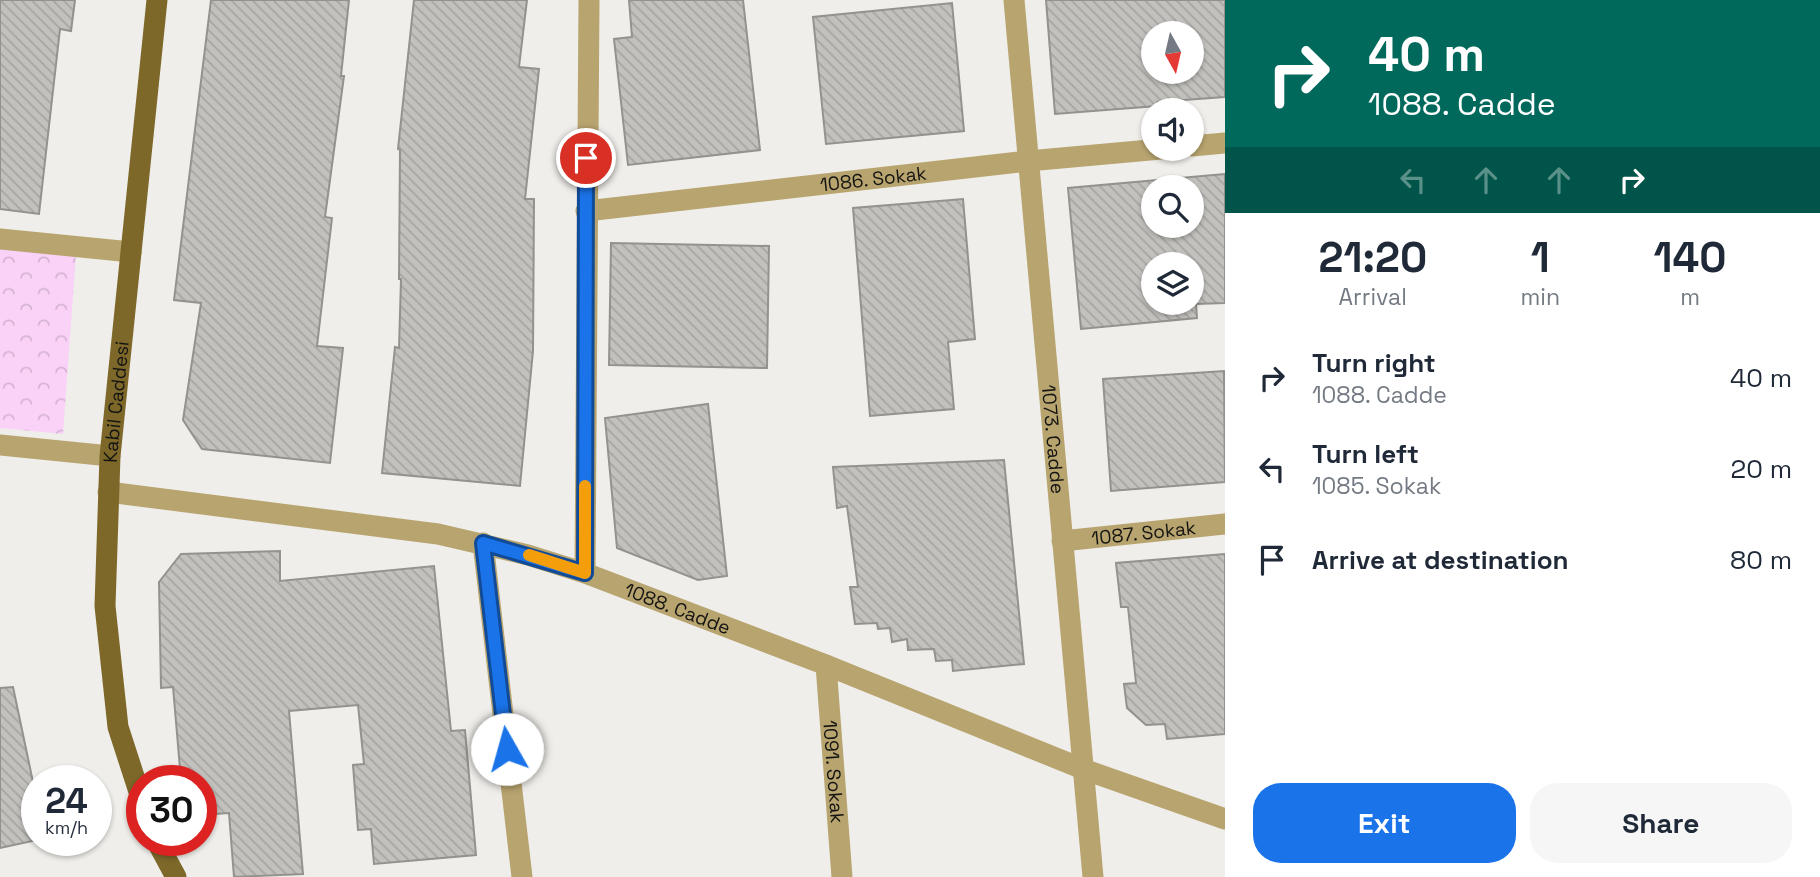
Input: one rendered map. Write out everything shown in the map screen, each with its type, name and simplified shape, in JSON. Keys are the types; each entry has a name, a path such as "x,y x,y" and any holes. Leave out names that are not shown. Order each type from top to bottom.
{"main road":[{"name":"Kabil Caddesi","path":"130,765 118,727 106,606 108,492 157,0"},
{"path":"165,856 176,877"}],"street":[{"path":"585,573 589,0"},
{"name":"1073. Cadde","path":"1014,0 1093,877"},
{"path":"1204,145 1225,143"},
{"name":"1086. Sokak","path":"586,211 1141,151"},
{"path":"0,239 131,252"},
{"path":"0,445 110,456"},
{"name":"1088. Cadde","path":"108,492 438,534 483,543 585,573 826,665 1083,769 1225,819"},
{"name":"1087. Sokak","path":"1062,541 1225,524"},
{"path":"483,543 522,877"},
{"name":"1091. Sokak","path":"826,665 842,877"}],"green space":[{"path":"0,246 76,255 63,434 0,428"}],"building":[{"path":"0,0 75,0 71,31 60,29 39,214 0,209"},
{"path":"211,0 349,0 341,76 344,76 325,217 332,218 317,346 343,348 330,463 202,449 183,420 201,303 174,300"},
{"path":"414,0 527,0 519,67 539,69 525,199 534,199 533,351 520,486 382,473 395,347 399,348 401,279 398,149"},
{"path":"629,0 743,0 760,150 628,165 614,39 632,37"},
{"path":"1046,0 1225,0 1225,97 1141,98 1141,107 1055,114"},
{"path":"952,3 964,131 826,144 813,17"},
{"path":"1225,174 1225,303 1204,304 1204,252 1141,252 1141,315 1197,315 1197,318 1081,329 1068,188 1141,181 1141,238 1204,238 1204,176"},
{"path":"963,199 975,339 948,342 954,409 870,416 853,208"},
{"path":"611,243 769,246 767,368 609,365"},
{"path":"1224,371 1225,482 1111,491 1103,379"},
{"path":"708,404 727,576 698,580 617,548 605,418"},
{"path":"1004,460 1024,664 953,671 952,660 936,661 934,649 908,650 907,639 892,642 890,628 878,629 877,623 855,624 850,587 858,587 847,506 837,508 833,467"},
{"path":"280,551 280,581 434,566 451,731 465,730 476,855 374,864 371,829 358,830 353,765 364,764 358,705 289,711 303,874 234,877 229,813 217,814 217,765 180,765 173,687 161,688 159,582 181,554"},
{"path":"1225,554 1225,734 1167,739 1165,724 1146,725 1127,708 1124,684 1136,683 1128,607 1121,607 1116,563"},
{"path":"13,687 29,765 21,765 21,843 0,848 0,688"}],"slow traffic":[{"path":"529,555 585,573 585,486"}],"route":[{"path":"507,749 483,543 585,573 586,158"}]}
